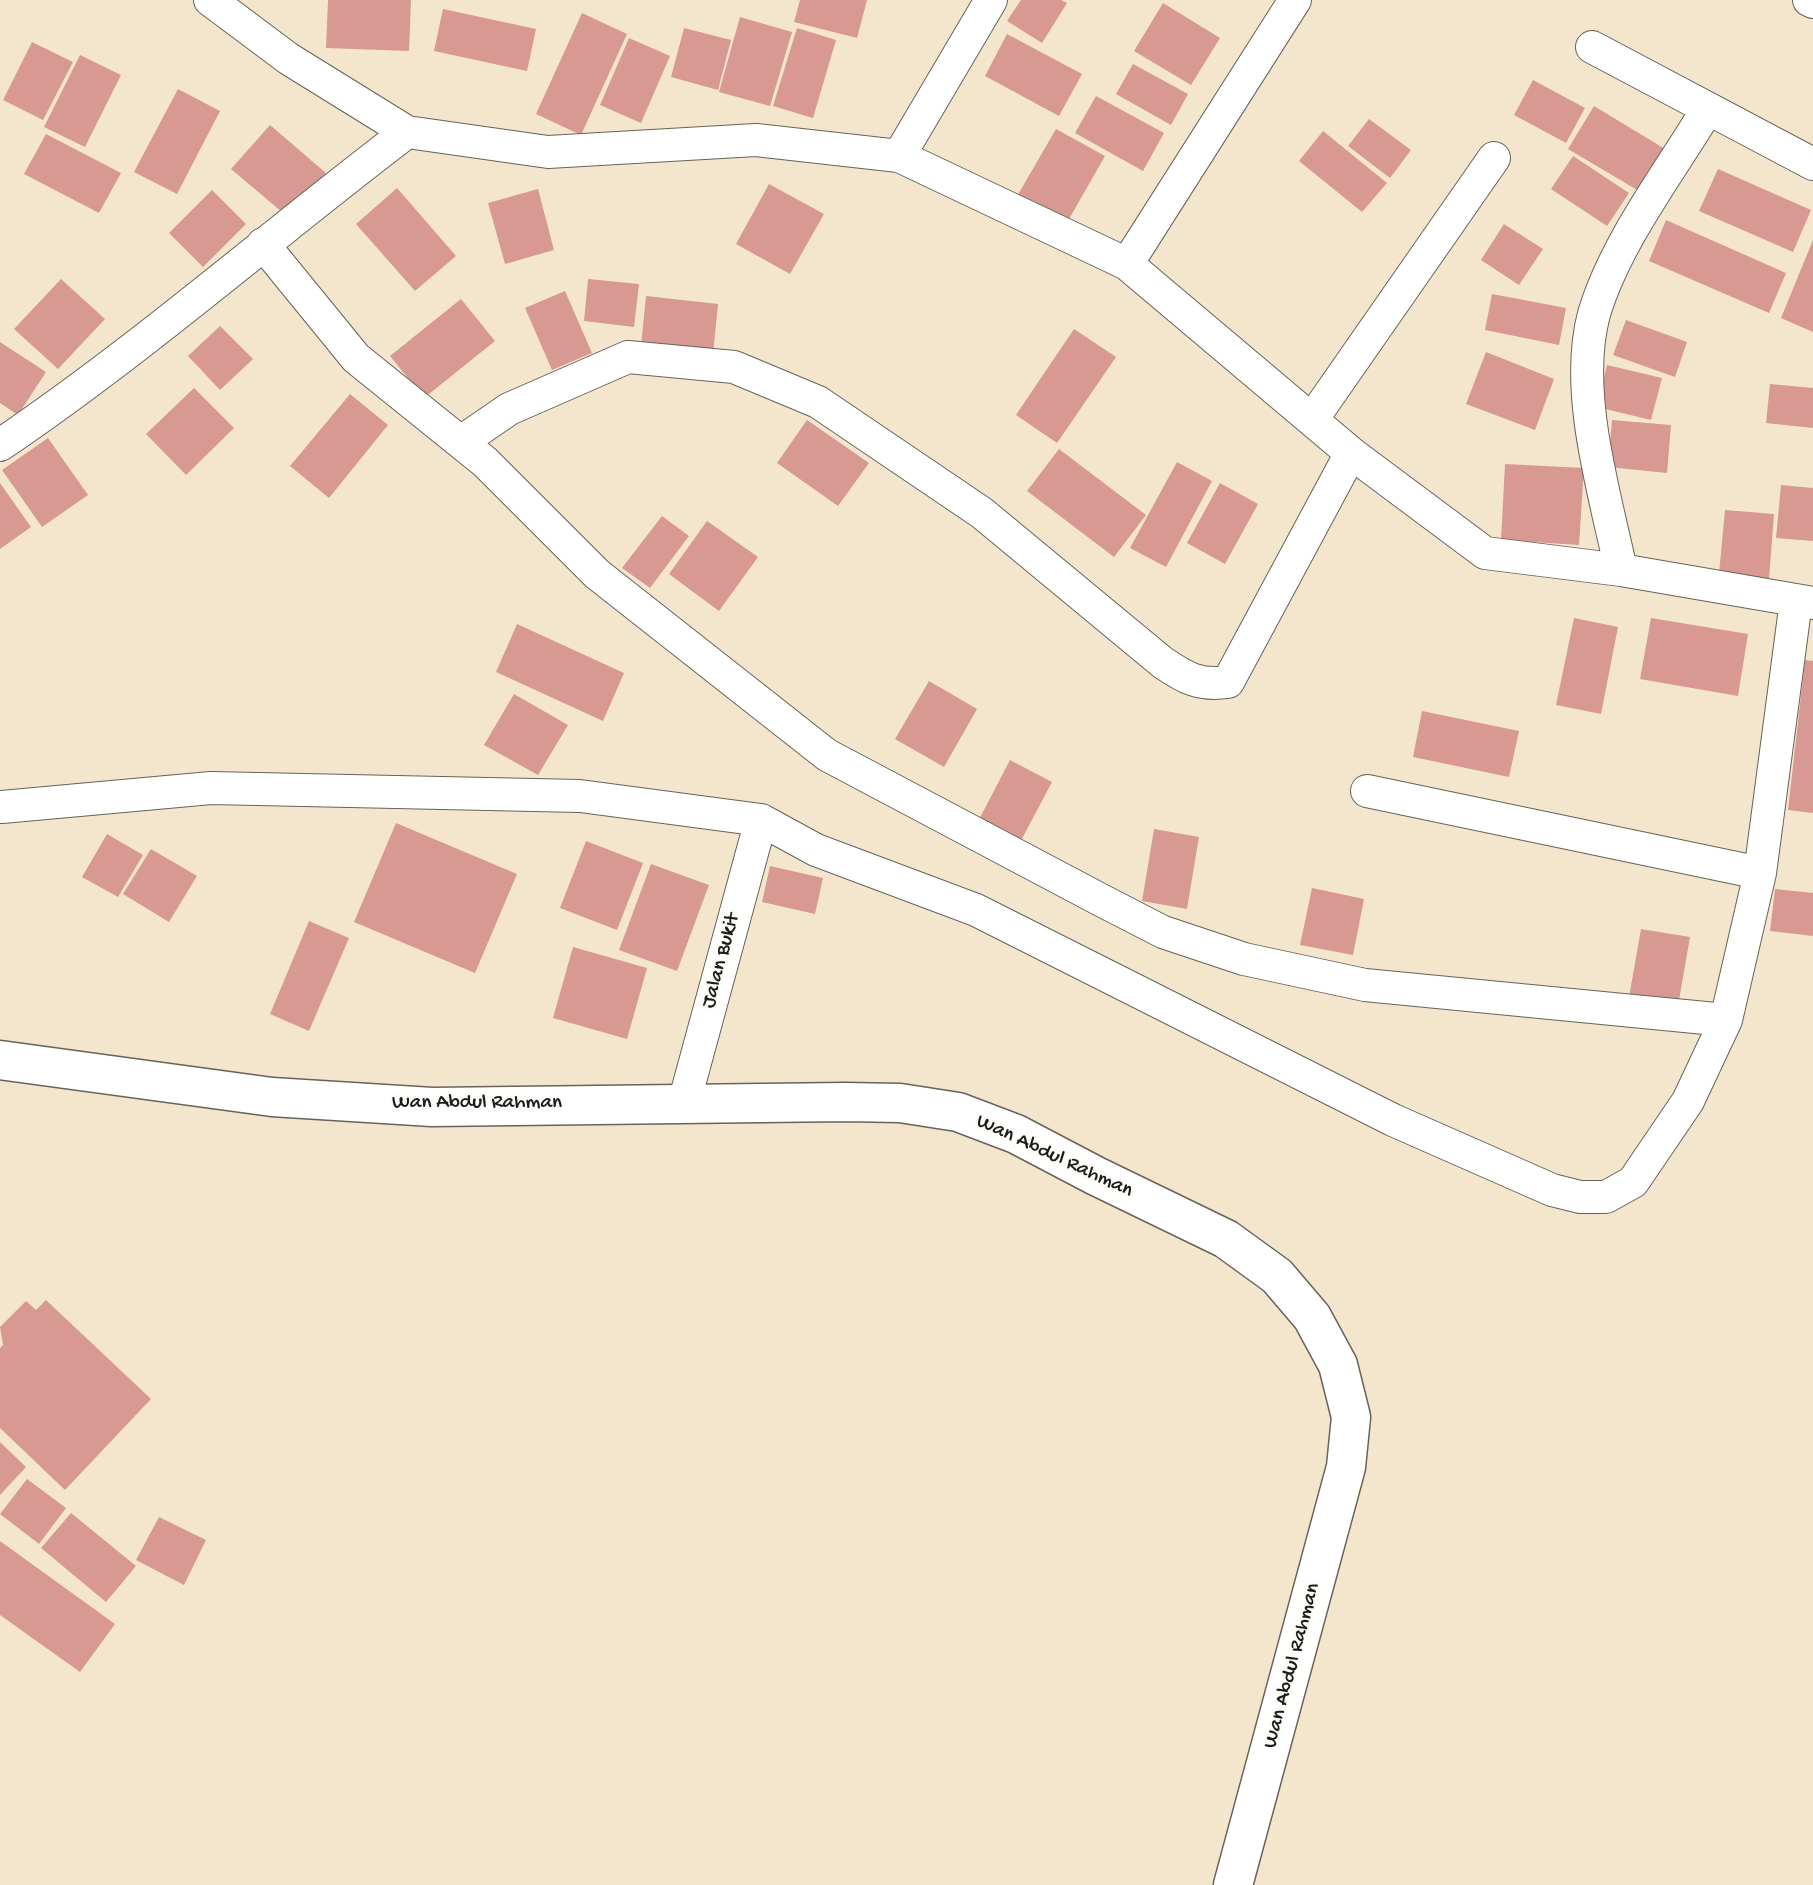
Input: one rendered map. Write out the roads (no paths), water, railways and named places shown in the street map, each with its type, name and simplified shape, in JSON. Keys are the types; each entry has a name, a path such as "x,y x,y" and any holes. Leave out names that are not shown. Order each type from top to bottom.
{"street":[{"path":"2,807 211,788 580,796 761,820 816,850 976,910 1393,1121 1552,1189 1580,1197 1606,1197 1633,1182 1688,1101 1726,1020 1748,937 1804,602 1621,570 1485,553 1351,453 1313,418 1127,264 899,156 756,140 548,152 407,132 289,59 209,0"},
{"path":"899,156 991,0"},
{"path":"1127,264 1295,0"},
{"path":"1592,47 1813,164"},
{"path":"1621,570 1596,450 1587,373 1594,316 1613,265 1707,110"},
{"path":"0,445 176,317 407,132"},
{"path":"1313,418 1494,158"},
{"path":"264,244 356,358 485,462 597,574 827,755 1163,932 1244,959 1365,985 1726,1020"},
{"path":"461,442 509,409 628,357 734,367 818,402 982,513 1161,662 1191,681 1211,684 1228,682 1351,453"},
{"path":"1367,791 1760,873"},
{"name":"Jalan Bukit","path":"684,1103 761,820"},
{"name":"Wan Abdul Rahman","path":"0,1060 272,1097 432,1107 900,1103 958,1112 1016,1134 1226,1239 1277,1276 1312,1317 1338,1365 1351,1417 1346,1467 1233,1885"}]}
